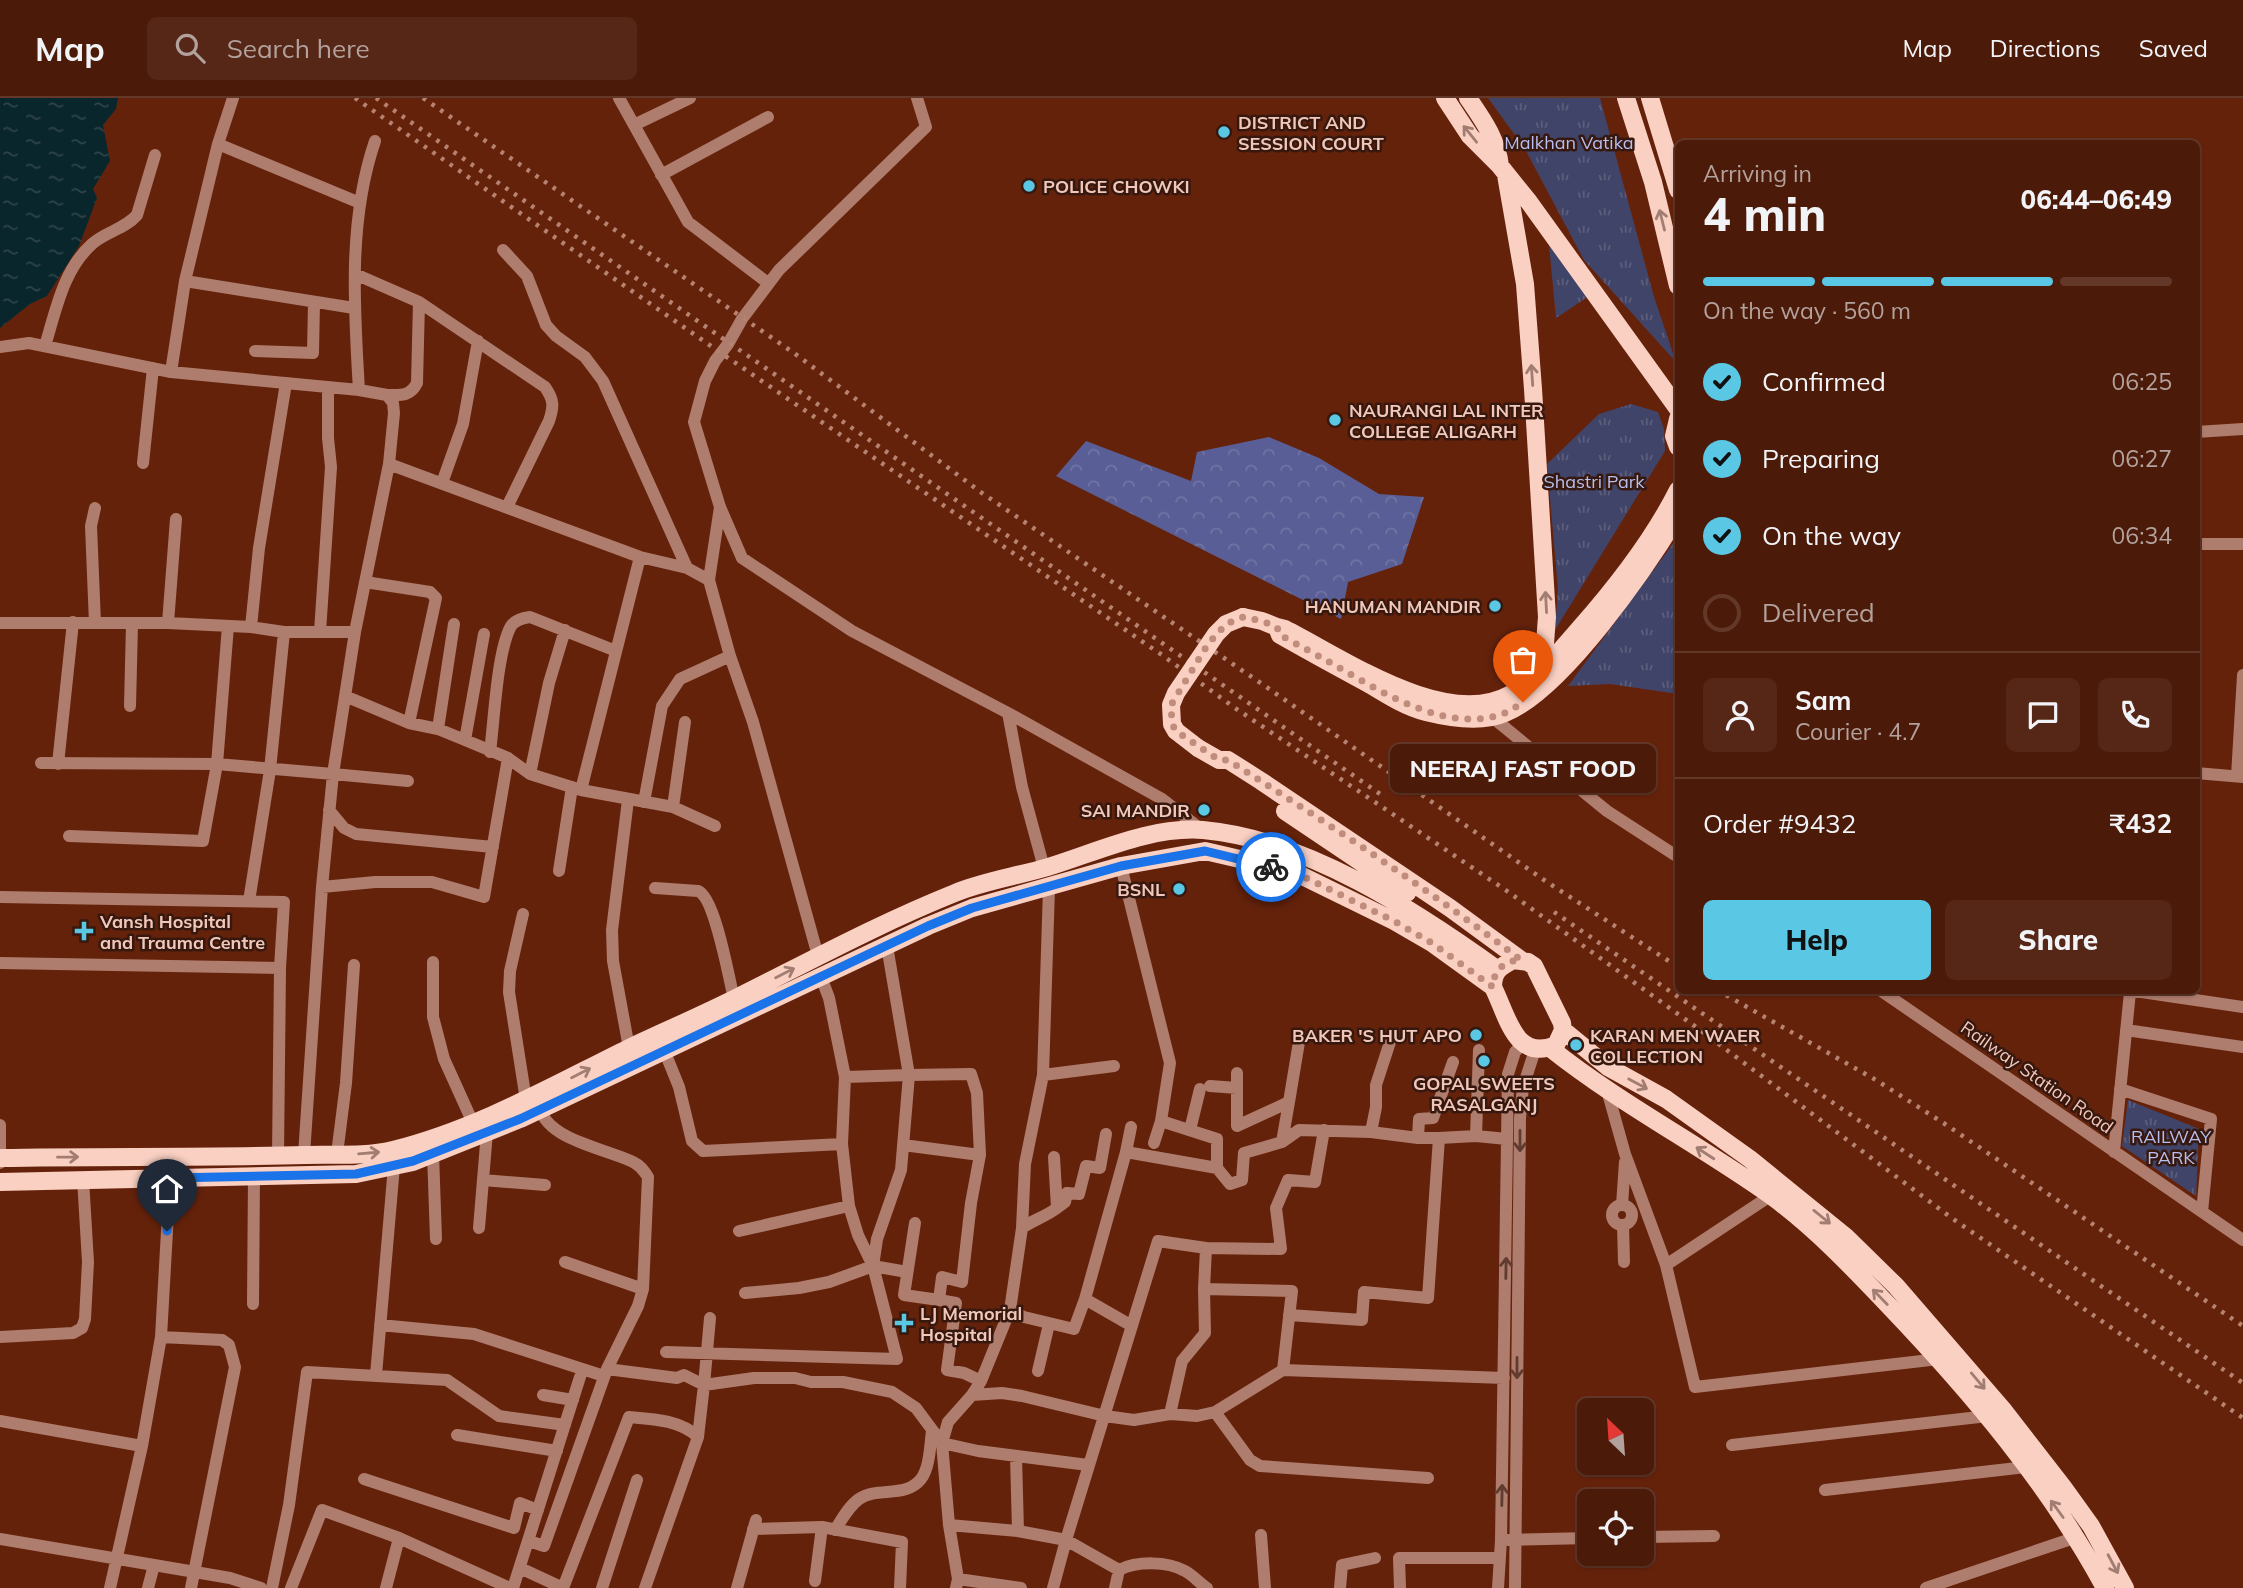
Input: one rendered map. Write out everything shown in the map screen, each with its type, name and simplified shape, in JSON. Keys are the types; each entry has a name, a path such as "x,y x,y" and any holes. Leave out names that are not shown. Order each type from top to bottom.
{"main road":[{"path":"1445,98 1469,136 1503,170 1529,202 1675,405"},
{"path":"1468,98 1490,130 1499,152 1525,284 1547,617 1543,670"},
{"path":"1626,98 1653,182 1675,274"},
{"path":"1650,98 1675,180"},
{"path":"1675,495 1636,558 1609,595 1543,670 1515,692 1490,702 1469,704 1440,701 1402,690 1285,629 1243,617 1226,624 1216,634 1171,705 1172,724 1176,731 1219,760 1221,769 1441,916 1505,970 1536,1047 1770,1196 1908,1313 2004,1411 2091,1526 2125,1588"},
{"path":"1277,627 1280,635 1395,699 1424,712 1469,718 1505,713 1549,682 1615,608 1675,519"},
{"path":"533,1105 629,1048 818,956 960,891 1160,833 1202,830 1258,841 1307,856 1409,912 1505,970"},
{"path":"0,1181 356,1174 394,1166 433,1153 480,1127 664,1051 972,908 1121,866 1205,851 1292,871 1394,921 1432,943 1505,970 1534,966 1560,1016 1563,1030 1556,1045 1536,1047"},
{"path":"1563,1030 1608,1067 1666,1099 1750,1158 1846,1237 2026,1467 2077,1537 2105,1588"},
{"path":"1,1160 371,1154 480,1127"}],"street":[{"path":"171,372 185,281 218,144 233,98"},
{"path":"619,98 688,222 768,283"},
{"path":"634,125 690,98"},
{"path":"917,98 926,127 768,283 705,381 694,422 720,507 742,558 852,631 1008,713 1162,799 1202,830"},
{"path":"662,174 768,117"},
{"path":"359,390 354,309 355,274 364,173 375,141"},
{"path":"218,144 360,203"},
{"path":"45,346 62,290 72,268 94,242 131,222 137,215 155,155"},
{"path":"503,250 527,276 546,325 556,336 585,357 603,381 687,568"},
{"path":"355,274 419,302 545,387 552,397 554,406 549,421 507,507"},
{"path":"185,281 354,309"},
{"path":"0,347 29,343 171,372 405,395 413,391 417,383 419,302"},
{"path":"254,351 313,353 314,303"},
{"path":"442,482 463,424 478,341"},
{"path":"143,463 153,369"},
{"path":"251,627 259,548 286,383"},
{"path":"320,632 331,467 328,387"},
{"path":"303,1155 333,774 355,632 389,464 394,413 393,403 387,395"},
{"path":"2200,432 2243,429"},
{"path":"389,464 640,558 687,568 709,580"},
{"path":"720,507 709,580 730,656 753,722 818,956"},
{"path":"95,508 91,526 95,623"},
{"path":"168,623 176,519"},
{"path":"2200,544 2243,544"},
{"path":"559,871 577,788 640,558"},
{"path":"365,582 429,592 436,598 409,723"},
{"path":"490,752 503,653 512,624 530,617 616,650"},
{"path":"58,764 73,622"},
{"path":"0,623 168,623 251,627 284,632 355,632"},
{"path":"130,706 132,624"},
{"path":"438,729 454,624"},
{"path":"69,836 203,841 217,764 228,626"},
{"path":"530,774 549,683 565,630"},
{"path":"249,901 270,770 284,632"},
{"path":"466,740 484,635"},
{"path":"644,802 662,706 680,679 730,656"},
{"path":"2200,773 2240,776 2243,675"},
{"path":"345,696 409,723 438,729 466,740 508,758 530,774 628,800 673,807 715,826"},
{"path":"1008,713 1021,787 1044,868"},
{"path":"1492,716 1607,811 1675,855"},
{"path":"673,807 685,722"},
{"path":"322,887 375,882 432,882 484,897 508,758"},
{"path":"41,763 217,764 408,781"},
{"path":"628,800 612,930 613,961 629,1048"},
{"path":"330,810 344,828 356,834 493,847"},
{"path":"1121,866 1170,1063 1161,1121 1154,1143"},
{"path":"655,888 698,891 707,898 716,918 734,999"},
{"path":"1021,1588 957,1583 942,1443 948,1422 981,1381 1010,1310 1022,1228 1025,1164 1044,1075 1049,888"},
{"path":"0,897 284,902 280,968 278,1156"},
{"path":"523,914 510,971 509,992 533,1105 559,1133 635,1162 648,1177 643,1289 638,1306 606,1373 544,1546 528,1541"},
{"path":"873,1266 877,1239 901,1170 909,1075 887,946"},
{"path":"433,962 433,1017 444,1059 480,1127 483,1180 480,1228"},
{"path":"0,963 280,968"},
{"path":"337,1154 346,1083 354,965"},
{"path":"666,1352 897,1359 873,1266 858,1235 849,1206 842,1144 845,1077 829,998 821,977"},
{"name":"Railway Station Road","path":"1886,994 2243,1240"},
{"path":"2114,1152 2129,994"},
{"path":"2150,994 2243,1007"},
{"path":"2126,1030 2243,1047"},
{"path":"1282,1142 1300,1036"},
{"path":"1371,1132 1376,1107 1376,1085 1391,1039"},
{"path":"1498,1588 1510,1064 1536,1047"},
{"path":"1515,1588 1520,1118 1523,1087 1536,1047"},
{"path":"1476,1136 1479,1050"},
{"path":"664,1051 679,1087 692,1142 703,1151 842,1144"},
{"path":"1418,1138 1419,1119 1433,1118 1453,1062"},
{"path":"1044,1075 1114,1066"},
{"path":"1237,1073 1237,1126 1289,1102"},
{"path":"845,1077 971,1074 977,1093 979,1155 962,1282 942,1277 939,1300"},
{"path":"1189,1130 1205,1087 1237,1088"},
{"path":"2120,1089 2211,1119 2202,1212"},
{"path":"1607,1090 1625,1154 1666,1265 1695,1387 1939,1359"},
{"path":"1161,1121 1217,1139 1217,1168 1230,1184 1242,1180 1244,1153 1282,1142 1299,1130 1371,1132 1418,1138 1476,1136 1507,1139"},
{"path":"0,1125 1,1160"},
{"path":"1010,1310 1049,1324 1074,1329 1126,1152 1130,1127"},
{"path":"1053,1588 1088,1465 1158,1241 1206,1248 1282,1249 1276,1208 1288,1180 1315,1182 1324,1130"},
{"path":"1022,1228 1034,1219 1045,1217 1057,1209 1065,1202 1067,1193 1079,1194 1086,1166 1100,1168 1106,1134"},
{"path":"1289,1315 1362,1320 1364,1293 1428,1298 1439,1138"},
{"path":"903,1145 979,1155"},
{"path":"1126,1152 1217,1168"},
{"path":"433,1153 436,1239"},
{"path":"1624,1262 1623,1225 1630,1222 1632,1215 1629,1208 1622,1205 1625,1154"},
{"path":"1054,1157 1057,1209"},
{"path":"376,1375 394,1166"},
{"path":"253,1304 254,1177"},
{"path":"110,1588 142,1446 161,1337 170,1178"},
{"path":"0,1337 73,1332 82,1328 85,1320 88,1262 83,1179"},
{"path":"483,1180 545,1185"},
{"path":"1666,1265 1770,1196"},
{"path":"739,1231 849,1206"},
{"path":"915,1223 904,1295 956,1303 947,1370 964,1373 981,1381"},
{"path":"1170,1414 1182,1361 1205,1333 1206,1248"},
{"path":"565,1262 643,1289"},
{"path":"745,1293 830,1282 873,1266 907,1272"},
{"path":"1205,1289 1292,1291 1283,1370"},
{"path":"1085,1299 1132,1326"},
{"path":"645,1588 698,1437 710,1318"},
{"path":"1038,1371 1049,1324"},
{"path":"380,1325 474,1334 606,1373 677,1378 684,1375 704,1385 754,1378 795,1378 863,1385 892,1392 916,1408 942,1443 978,1451 1088,1465"},
{"path":"161,1337 222,1340 229,1345 235,1367 191,1588"},
{"path":"972,1395 1002,1393 1022,1396 1105,1416 1134,1420 1170,1414 1197,1416 1215,1412 1283,1370 1504,1378"},
{"path":"272,1588 289,1505 307,1372 447,1380 499,1416 565,1425"},
{"path":"291,1588 321,1510 398,1538 511,1588 520,1568 580,1377"},
{"path":"543,1395 573,1400"},
{"path":"1215,1412 1250,1460 1260,1466 1429,1478"},
{"path":"1732,1445 1988,1416"},
{"path":"520,1568 563,1588 629,1417 667,1422 689,1429 698,1437"},
{"path":"0,1420 142,1446"},
{"path":"835,1530 849,1508 859,1499 872,1493 900,1491 913,1486 922,1478 932,1431"},
{"path":"457,1435 557,1451"},
{"path":"1016,1456 1018,1531"},
{"path":"1825,1490 2026,1467"},
{"path":"364,1479 514,1528 520,1503 538,1510"},
{"path":"602,1588 637,1480"},
{"path":"737,1588 754,1525 822,1527 902,1542 900,1588"},
{"path":"949,1525 1018,1531 1066,1539 1119,1570"},
{"path":"815,1581 822,1527"},
{"path":"1262,1535 1265,1588"},
{"path":"1654,1537 1714,1536"},
{"path":"1926,1588 2077,1537"},
{"path":"386,1588 398,1538"},
{"path":"1501,1540 1577,1538"},
{"path":"0,1539 154,1565 261,1588"},
{"path":"1340,1588 1342,1565 1375,1558"},
{"path":"1400,1588 1399,1558 1499,1558"},
{"path":"1119,1570 1131,1564 1172,1566 1186,1571 1208,1588"},
{"path":"148,1588 154,1565"},
{"path":"1115,1588 1119,1570"}],"green space":[{"name":"Malkhan Vatika","path":"1488,98 1600,98 1654,297 1675,361 1584,260 1525,149"},
{"path":"1549,245 1592,294 1556,318"},
{"name":"Shastri Park","path":"1631,404 1658,412 1664,429 1665,451 1555,630 1558,589 1547,464 1599,414"},
{"path":"1269,437 1319,458 1379,494 1424,497 1402,564 1348,582 1341,619 1056,476 1086,441 1191,481 1197,452"},
{"path":"1675,541 1675,694 1610,684 1568,686"},
{"name":"RAILWAY PARK","path":"2128,1100 2199,1129 2196,1196 2122,1146"}],"water":[{"path":"0,98 118,98 116,109 103,125 110,161 93,189 97,198 79,246 47,296 30,304 0,328"}],"railway":[{"path":"355,98 1235,708 1507,891 1696,1027 1953,1219 2243,1418"},
{"path":"376,98 1380,794"},
{"path":"423,98 794,353 982,493 1547,882 1675,965"},
{"path":"1554,912 2243,1383"},
{"path":"1724,994 1876,1080 1945,1124 2243,1326"}],"way so far":[{"path":"1271,867 1292,871 1394,921 1432,943 1493,987 1493,980 1500,967 1513,960 1521,960 1325,823 1228,760 1219,760 1176,731 1172,724 1171,705 1208,644 1226,624 1243,617 1277,627 1280,635 1395,699 1424,712 1487,718 1505,713 1523,702"}],"place":[{"name":"DISTRICT AND SESSION COURT","path":"1224,132"},
{"name":"POLICE CHOWKI","path":"1029,186"},
{"name":"NAURANGI LAL INTER COLLEGE ALIGARH","path":"1335,420"},
{"name":"HANUMAN MANDIR","path":"1495,606"},
{"name":"NEERAJ FAST FOOD","path":"1523,702"},
{"name":"SAI MANDIR","path":"1204,810"},
{"name":"BSNL","path":"1179,889"},
{"name":"Vansh Hospital and Trauma Centre","path":"84,931"},
{"name":"BAKER 'S HUT APO","path":"1476,1035"},
{"name":"KARAN MEN WAER COLLECTION","path":"1576,1045"},
{"name":"GOPAL SWEETS RASALGANJ","path":"1484,1061"},
{"name":"LJ Memorial Hospital","path":"904,1323"}],"route":[{"path":"167,1231 170,1178 356,1174 413,1161 520,1119 928,926 972,908 1121,866 1205,851 1271,867"}]}
